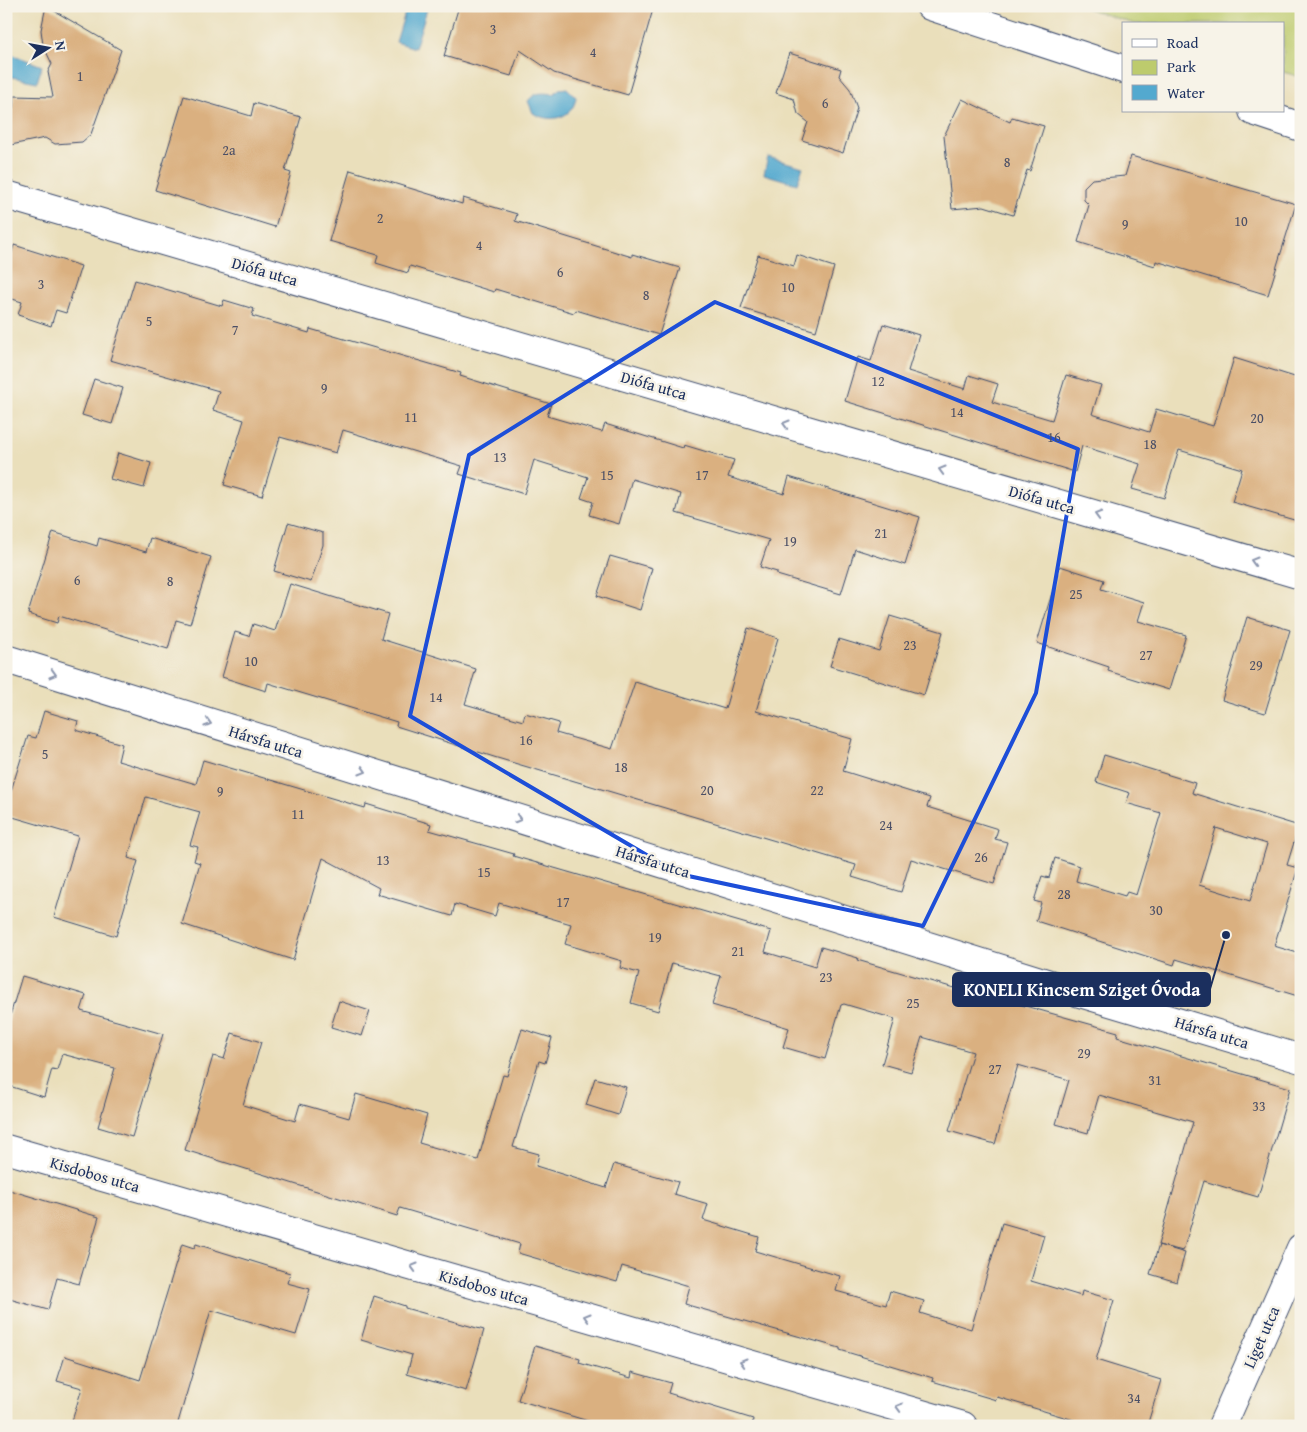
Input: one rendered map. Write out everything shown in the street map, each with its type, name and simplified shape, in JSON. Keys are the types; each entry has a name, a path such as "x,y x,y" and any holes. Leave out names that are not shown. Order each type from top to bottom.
{"street":[{"path":"930,6 1122,69"},
{"path":"1256,112 1301,127"},
{"name":"Diófa utca","path":"6,196 1301,575"},
{"name":"Hársfa utca","path":"6,660 1053,985 1301,1059"},
{"name":"Kisdobos utca","path":"6,1148 962,1426"},
{"name":"Liget utca","path":"1222,1426 1301,1248"}],"highlighted area":[{"path":"715,302 1078,449 1036,693 923,926 679,874 410,716 469,455"}],"green space":[{"path":"1080,6 1301,6 1301,77 1284,72 1284,22 1128,22"}],"water":[{"path":"407,6 428,6 415,48 396,42"},
{"path":"6,52 42,66 37,82 6,76"},
{"path":"567,88 576,97 571,110 566,114 560,117 547,118 533,113 528,101 534,96 540,93 554,94 559,89"},
{"path":"768,157 803,167 797,184 764,174"}],"building":[{"path":"46,6 121,50 91,134 82,142 55,144 45,138 6,146 6,111 13,108 14,96 53,97 48,72 52,64 43,45 41,30"},
{"path":"459,6 654,6 628,95 554,73 520,50 511,76 444,56"},
{"path":"789,53 841,69 839,76 850,89 857,108 843,153 802,140 808,122 798,114 794,99 776,93"},
{"path":"184,96 251,116 254,103 301,117 285,171 291,173 275,227 155,190"},
{"path":"962,99 1010,122 1012,117 1044,126 1030,171 1027,170 1013,215 984,206 952,209 944,136"},
{"path":"1131,156 1296,204 1268,295 1156,261 1155,266 1078,242 1089,205 1084,200 1084,187 1092,179 1125,176"},
{"path":"350,170 462,204 463,198 517,214 515,221 632,257 632,254 680,268 659,335 576,310 574,313 495,289 494,292 410,266 408,273 376,263 378,255 329,241"},
{"path":"14,245 81,266 66,313 56,310 51,326 18,315 22,302 6,297 6,272"},
{"path":"758,255 794,266 797,255 834,267 816,331 741,308"},
{"path":"135,280 222,306 224,300 254,309 252,316 309,333 310,329 461,373 460,376 551,404 547,416 602,432 605,424 683,448 684,445 734,460 728,477 784,494 789,477 920,517 905,565 855,549 841,594 777,575 777,572 760,567 769,540 676,513 681,494 632,479 619,524 589,515 593,502 581,498 588,477 534,460 524,494 459,474 462,466 343,430 336,453 280,437 262,496 224,485 244,420 213,410 219,391 110,360"},
{"path":"883,324 919,335 908,371 965,389 969,375 998,384 992,402 1052,420 1066,375 1101,385 1092,414 1149,432 1156,409 1213,426 1234,358 1301,379 1301,522 1232,502 1242,469 1179,450 1164,498 1132,489 1140,464 1082,446 1075,472 845,401 858,357 871,361"},
{"path":"94,379 123,388 112,424 82,415"},
{"path":"118,453 151,463 144,488 110,479"},
{"path":"288,523 323,533 323,545 311,582 274,571"},
{"path":"53,532 97,546 99,538 146,552 150,538 211,557 190,624 176,620 168,649 59,616 57,623 28,614"},
{"path":"610,556 652,568 640,610 597,596"},
{"path":"1060,566 1104,580 1101,589 1144,602 1138,621 1186,635 1169,690 1108,671 1109,667 1037,643"},
{"path":"290,584 388,614 381,639 476,669 465,704 523,721 525,713 559,723 556,733 612,749 635,682 725,709 748,628 778,638 756,711 852,739 843,771 930,798 927,807 998,829 995,839 1007,842 994,884 911,859 901,892 852,877 856,865 494,757 396,726 397,722 268,683 266,691 222,677 235,632 249,636 253,624 275,631"},
{"path":"890,616 943,632 924,695 830,666 839,639 879,651"},
{"path":"1247,617 1290,630 1265,713 1222,700"},
{"path":"44,711 78,721 76,730 122,744 118,761 196,784 203,760 365,808 366,804 431,824 429,830 771,931 765,952 815,967 821,947 858,958 857,960 975,994 975,992 1118,1032 1117,1037 1290,1088 1258,1197 1204,1181 1183,1251 1158,1245 1193,1122 1099,1095 1088,1133 1056,1124 1069,1080 1018,1065 995,1144 949,1131 973,1052 922,1037 911,1072 882,1064 895,1019 844,1004 841,1005 825,1059 783,1047 789,1028 712,1005 721,976 672,963 658,1011 631,1003 639,973 620,968 622,961 565,944 571,924 499,903 495,916 455,904 452,916 377,894 379,888 323,858 293,960 182,924 200,863 194,861 198,847 190,845 200,812 146,797 128,858 138,861 116,936 54,917 78,836 6,815 6,807 28,736 36,738"},
{"path":"1104,755 1195,783 1192,793 1299,826 1287,865 1298,868 1274,946 1301,954 1301,997 1176,959 1174,965 1036,921 1041,903 1034,901 1042,876 1049,878 1055,858 1080,866 1076,881 1125,896 1127,892 1136,895 1161,813 1126,803 1130,793 1096,782","holes":["1216,828 1267,844 1250,901 1199,885"]},
{"path":"22,976 86,995 81,1011 163,1034 132,1137 98,1127 115,1068 62,1054 57,1070 52,1069 44,1097 6,1085 6,1029"},
{"path":"339,1001 370,1011 362,1036 331,1027"},
{"path":"522,1029 552,1038 545,1063 539,1061 513,1147 539,1154 536,1166 606,1188 614,1164 678,1182 674,1194 708,1204 703,1220 759,1237 755,1251 840,1276 836,1291 886,1305 890,1291 924,1301 920,1313 971,1329 1002,1223 1044,1235 1031,1281 1081,1296 1082,1291 1114,1300 1096,1360 1161,1380 1147,1426 1094,1426 997,1397 996,1400 932,1381 933,1378 840,1350 840,1348 684,1304 689,1286 622,1266 617,1282 518,1253 520,1244 400,1208 397,1216 185,1150 213,1056 224,1059 232,1033 261,1042 243,1105 295,1121 300,1104 349,1118 356,1094 427,1115 419,1143 478,1160 503,1075 507,1076"},
{"path":"595,1078 626,1087 618,1115 586,1105"},
{"path":"6,1189 99,1217 79,1284 57,1278 48,1310 6,1298"},
{"path":"182,1244 194,1248 196,1244 290,1273 287,1283 310,1289 296,1335 211,1310 177,1426 86,1426 72,1421 82,1388 57,1381 65,1356 140,1380"},
{"path":"1159,1245 1185,1253 1177,1282 1150,1274"},
{"path":"374,1296 405,1306 405,1308 484,1330 466,1391 407,1374 412,1355 361,1340"},
{"path":"535,1346 580,1359 579,1363 631,1378 632,1372 671,1383 668,1393 753,1419 752,1426 605,1426 518,1400"}],"place":[{"name":"KONELI Kincsem Sziget Óvoda","path":"1226,935"}]}
